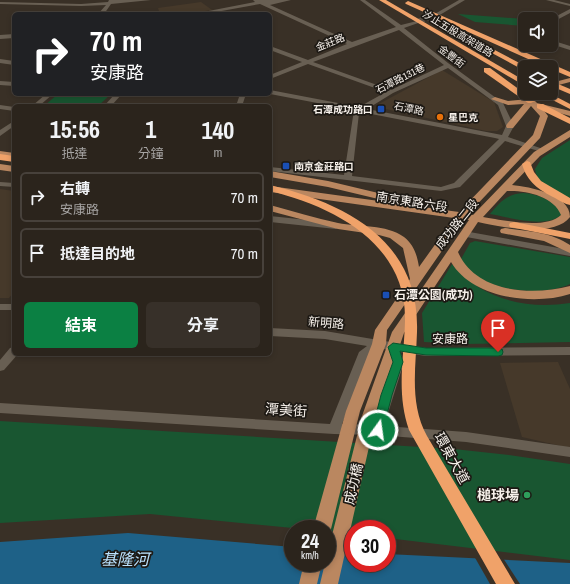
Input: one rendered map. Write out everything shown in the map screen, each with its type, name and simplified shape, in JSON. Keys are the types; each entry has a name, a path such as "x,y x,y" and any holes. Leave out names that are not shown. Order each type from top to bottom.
{"highway":[{"name":"汐止五股高架道路","path":"382,0 518,80"},
{"path":"391,0 407,2 570,75"},
{"name":"汐止五股高架道路","path":"407,2 525,60"},
{"path":"407,2 518,65"},
{"path":"407,2 518,71"},
{"path":"407,2 410,15 518,88"},
{"path":"558,77 570,83"},
{"path":"558,87 570,92"},
{"path":"558,89 570,98"},
{"path":"535,100 570,121"},
{"path":"556,100 570,107"},
{"path":"0,156 12,158"},
{"path":"0,163 12,159"},
{"path":"527,164 528,173 538,184 570,202"},
{"name":"環東大道","path":"272,190 312,202 354,224 380,246 399,271 407,292 411,319 406,382 408,401 417,432 458,505 506,584"},
{"path":"514,225 569,245"}],"main road":[{"path":"558,84 570,83"},
{"path":"495,99 508,103 535,100 570,114"},
{"path":"510,126 535,100"},
{"name":"成功路二段","path":"381,361 379,344 381,330 467,208 529,146 537,136 544,116 535,100"},
{"name":"成功路二段","path":"381,361 393,347 402,324 424,295 464,234 481,212 542,150 570,133"},
{"path":"0,168 12,169"},
{"path":"272,174 358,191 443,216"},
{"path":"489,224 544,226 554,224 564,218 565,212 553,200 537,192 516,187 504,188"},
{"path":"272,189 443,216"},
{"name":"南京東路六段","path":"272,196 443,216 489,224 569,245"},
{"path":"272,209 348,228 387,234 397,238 406,244 412,253 412,264 416,280"},
{"path":"452,252 464,271 473,278 495,289 536,296 562,294 570,290"},
{"name":"成功橋","path":"324,520 353,411 362,384 381,361"},
{"name":"成功橋","path":"329,584 369,416 377,391 381,361"},
{"path":"308,584 311,572"}],"street":[{"path":"15,4 20,0"},
{"path":"0,3 47,5 148,0"},
{"path":"255,0 352,44"},
{"path":"223,12 275,0"},
{"path":"209,12 289,0"},
{"name":"金豐街","path":"362,0 448,66 501,104 510,126"},
{"path":"435,14 463,0"},
{"path":"548,0 570,5"},
{"path":"103,12 111,2"},
{"path":"558,18 570,11"},
{"name":"金莊路","path":"272,76 352,44 418,20"},
{"path":"0,36 12,35"},
{"path":"558,44 570,48"},
{"path":"272,49 391,92"},
{"path":"0,61 12,63"},
{"name":"石潭路131巷","path":"361,109 391,92 448,66"},
{"path":"0,83 12,84"},
{"name":"石潭路","path":"272,92 504,138 542,150"},
{"path":"38,104 48,96"},
{"path":"109,104 118,96"},
{"path":"0,107 12,109"},
{"path":"347,178 349,173 356,112 361,109"},
{"path":"0,134 12,125"},
{"path":"272,170 432,189 450,187 457,185 504,138 510,126"},
{"path":"0,184 12,185"},
{"path":"272,219 348,228"},
{"path":"464,234 569,245"},
{"path":"0,307 12,307"},
{"name":"新明路","path":"272,332 325,335 379,344"},
{"path":"334,429 365,352 379,344"},
{"name":"安康路","path":"379,344 426,352 570,351"},
{"path":"378,430 387,395 398,362 393,347"},
{"path":"0,367 12,353"},
{"name":"潭美街","path":"0,408 334,429 378,430 466,437 570,452"}],"shaded area":[{"path":"201,2 212,10 199,12 159,12 158,8"},
{"path":"442,70 494,102 503,127 497,131 486,131 381,108 377,105"},
{"path":"0,189 12,191 12,294 9,298 0,298"},
{"path":"558,362 570,389 570,448 522,437 500,363"}],"green space":[{"path":"458,14 518,18 518,25 475,22"},
{"path":"56,96 109,96 100,104 46,104"},
{"path":"570,140 570,198 548,187 539,180 535,169 542,158"},
{"path":"523,193 539,196 549,201 561,211 561,215 554,219 537,222 490,214 504,199 512,195"},
{"path":"475,241 570,257 570,284 559,288 531,291 517,290 489,283 477,277 468,269 461,259 470,243"},
{"path":"452,264 477,286 491,294 505,299 537,305 570,303 570,342 464,344 424,342 422,313"},
{"path":"0,421 454,449 570,464 570,560 396,539 396,520 344,520 344,533 336,532 336,520 284,520 284,527 150,514 0,523"}],"water":[{"name":"基隆河","path":"128,533 284,546 284,572 336,572 336,551 344,551 344,572 396,572 396,554 570,563 570,584 0,584 0,542"}],"pier":[{"path":"474,556 503,558 520,584 490,584"}],"tunnel":[{"path":"419,21 436,15"}],"place":[{"name":"石潭成功路口","path":"381,109"},
{"name":"星巴克","path":"440,117"},
{"name":"南京金莊路口","path":"286,166"},
{"name":"石潭公園(成功)","path":"386,295"},
{"name":"槌球場","path":"527,495"}],"route":[{"path":"378,430 387,395 398,362 393,347 426,352 498,352"}]}
